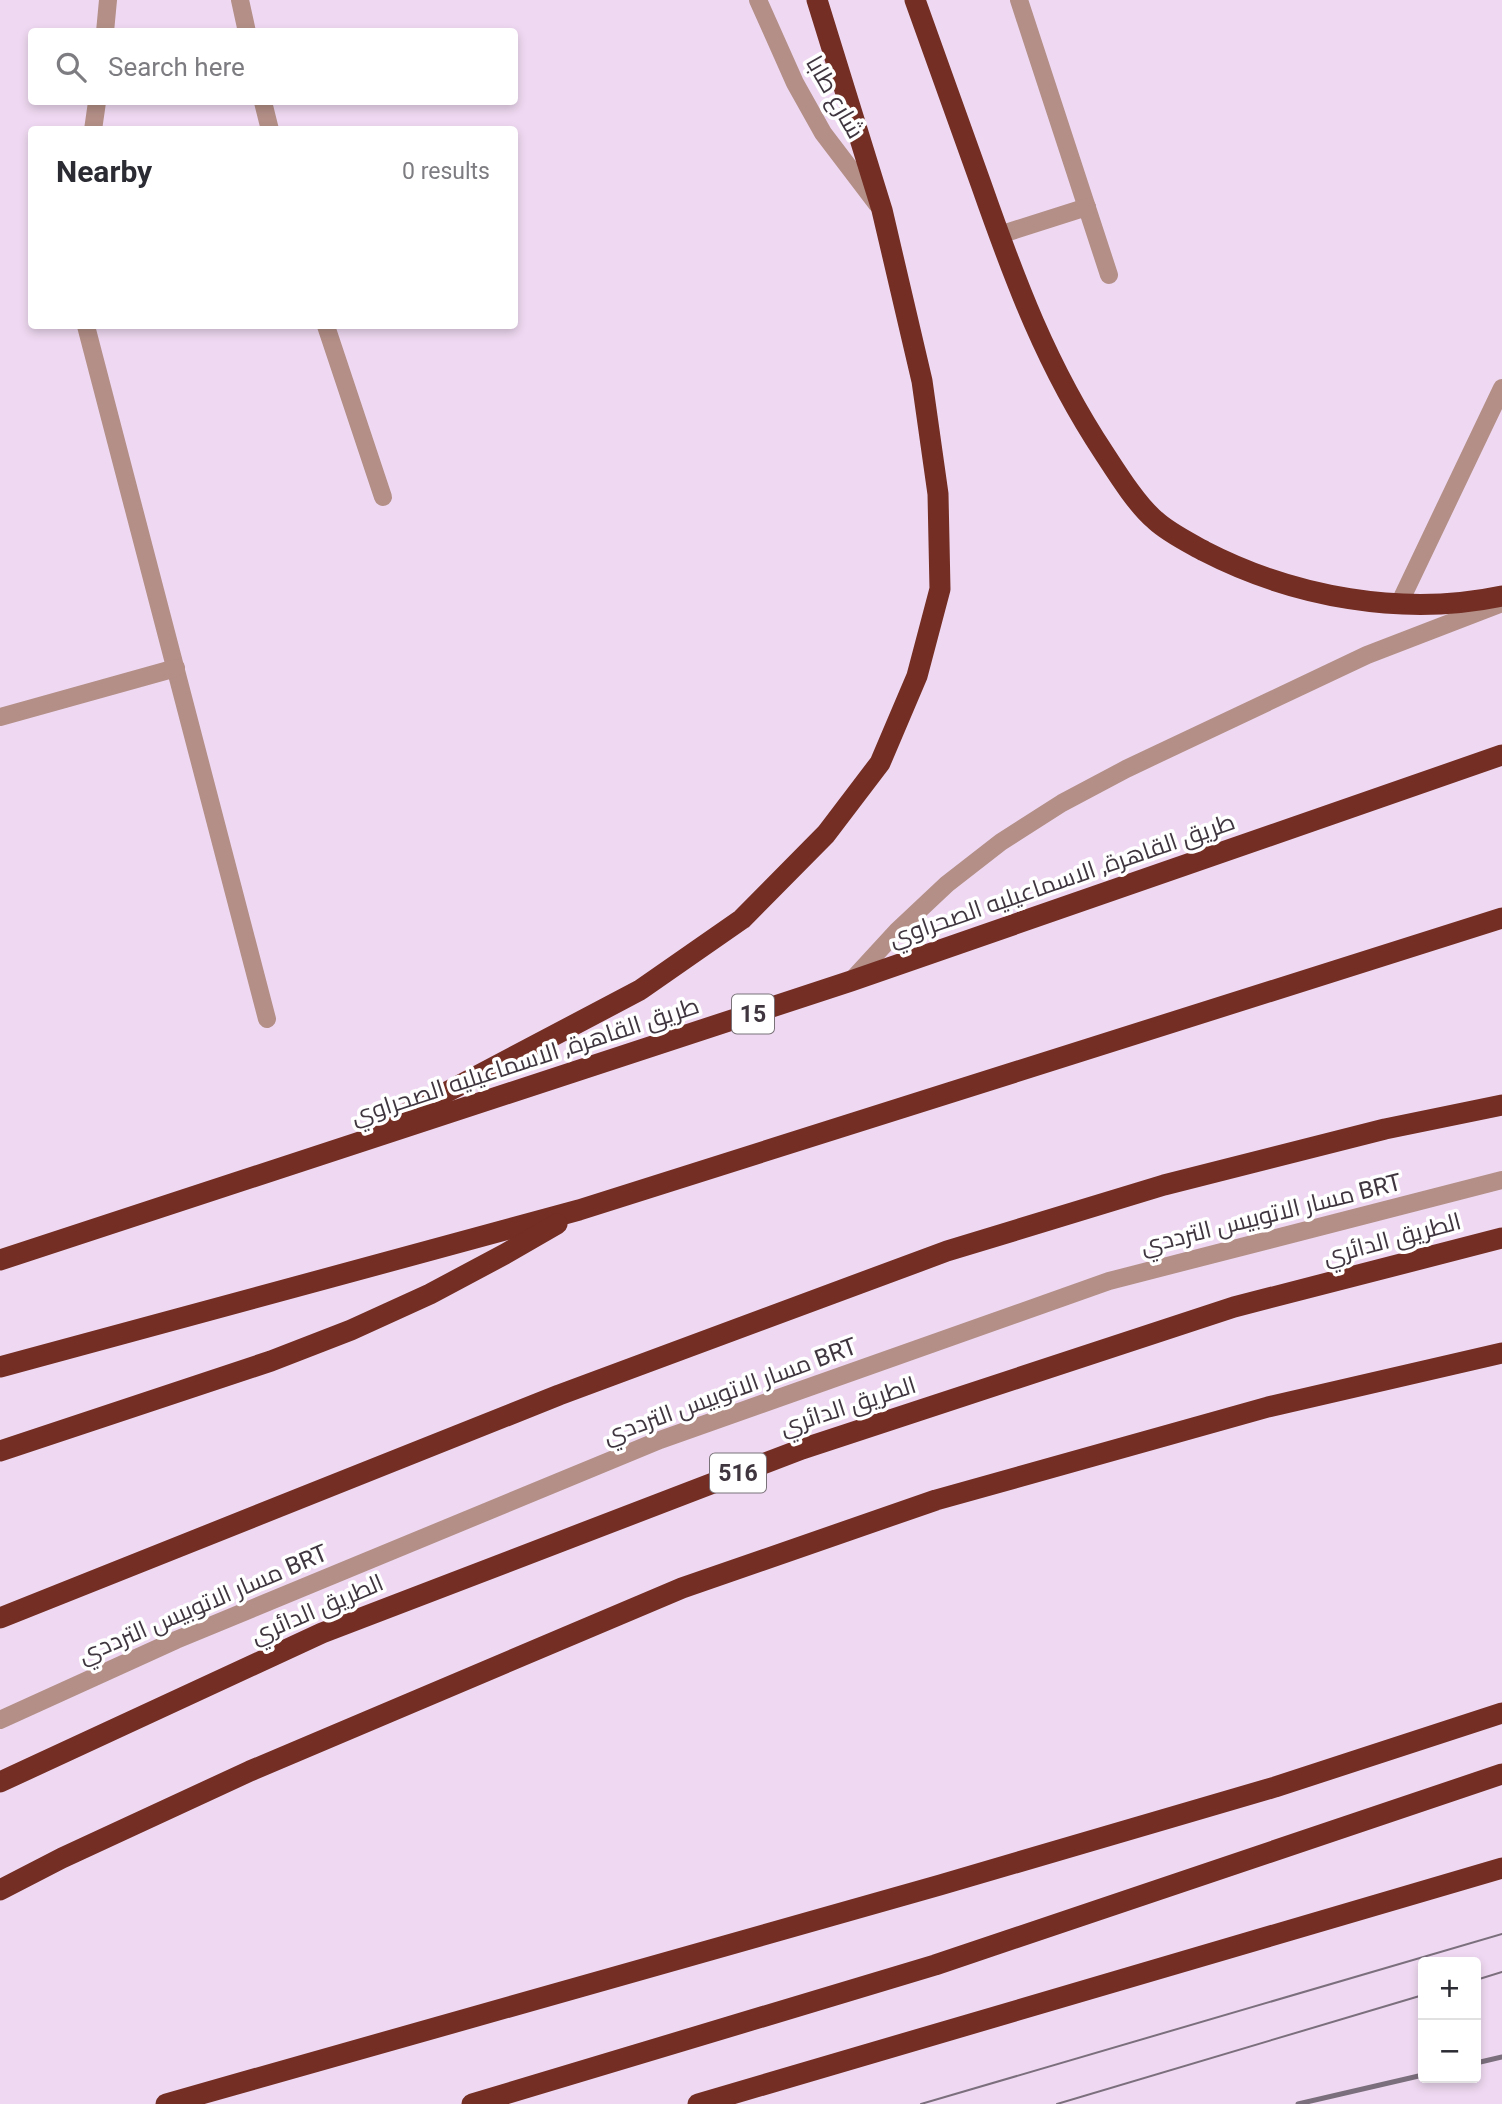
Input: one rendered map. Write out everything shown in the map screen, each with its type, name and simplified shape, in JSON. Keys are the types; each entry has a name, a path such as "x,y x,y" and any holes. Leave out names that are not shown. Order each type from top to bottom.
{"highway":[{"path":"338,1150 640,990 742,919 826,834 880,763 916,676 940,589 938,494 922,381 882,210 817,0"},
{"path":"915,0 1034,326 1058,378 1118,475 1154,520 1224,561 1263,577 1307,590 1399,604 1446,603 1502,596"},
{"name":"طريق القاهرة, الاسماعيليه الصحراوي","path":"0,1260 851,982 1502,755"},
{"path":"0,1367 579,1210 1502,918"},
{"path":"0,1618 559,1395 947,1251 1164,1185 1385,1129 1502,1105"},
{"path":"0,1451 271,1361 351,1330 505,1254 579,1210"},
{"name":"الطريق الدائري","path":"0,1782 322,1633 802,1448 1234,1307 1502,1238"},
{"path":"0,1890 62,1858 250,1771 682,1588 936,1500 1268,1407 1502,1353"},
{"path":"166,2104 940,1885 1275,1787 1502,1713"},
{"path":"472,2104 935,1965 1502,1774"},
{"path":"698,2104 1502,1868"}],"street":[{"path":"105,28 108,0"},
{"path":"240,0 246,28"},
{"name":"شارع طابا","path":"758,0 795,82 823,133 882,210"},
{"path":"1019,0 1109,275"},
{"path":"94,126 97,105"},
{"path":"264,105 269,126"},
{"path":"999,235 1087,207"},
{"path":"87,329 267,1019"},
{"path":"327,329 383,497"},
{"path":"1399,604 1502,388"},
{"path":"851,982 897,931 947,884 1001,842 1062,803 1126,769 1367,655 1502,603"},
{"path":"0,717 176,668"},
{"name":"مسار الاتوبيس الترددي BRT","path":"0,1720 176,1640 660,1440 1109,1281 1502,1180"}],"tram line":[{"path":"921,2104 1502,1934"},
{"path":"1481,1978 1502,1972"},
{"path":"1057,2104 1418,1996"}],"railway":[{"path":"1481,2062 1502,2057"},
{"path":"1298,2104 1418,2076"}]}
